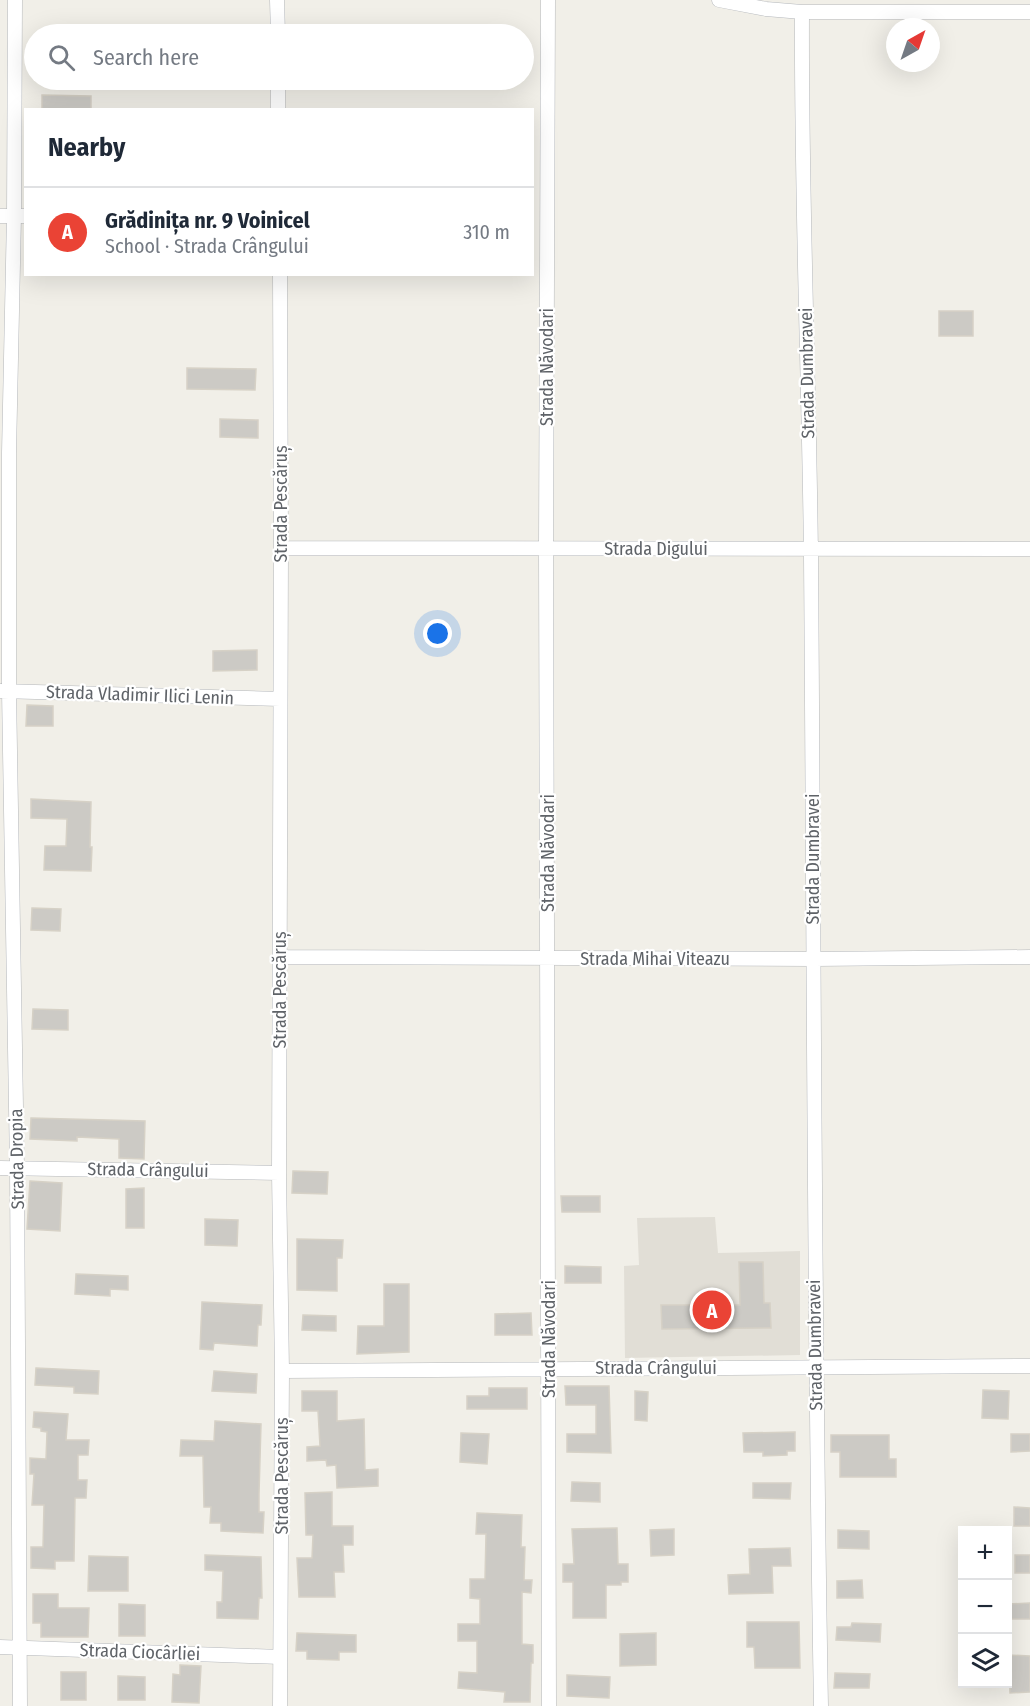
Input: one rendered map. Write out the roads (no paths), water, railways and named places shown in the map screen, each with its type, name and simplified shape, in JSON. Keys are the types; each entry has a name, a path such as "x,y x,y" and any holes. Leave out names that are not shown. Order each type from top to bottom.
{"street":[{"name":"Strada Dropia","path":"15,0 5,691 17,1167 20,1706"},
{"path":"277,0 278,24"},
{"name":"Strada Năvodari","path":"548,0 546,548 549,1706"},
{"path":"719,0 766,9 802,12 1030,12"},
{"name":"Strada Dumbravei","path":"802,12 802,148 811,549 815,1367 821,1706"},
{"path":"278,90 278,108"},
{"name":"Strada Pescăruș","path":"279,276 281,548 279,1173 282,1371 280,1706"},
{"name":"Strada Digului","path":"281,548 1030,549"},
{"name":"Strada Vladimir Ilici Lenin","path":"5,691 280,699"},
{"name":"Strada Mihai Viteazu","path":"280,957 548,959 1030,957"},
{"name":"Strada Crângului","path":"0,1168 279,1173"},
{"name":"Strada Crângului","path":"282,1371 1030,1366"},
{"name":"Strada Ciocârliei","path":"0,1647 280,1657"}],"place":[{"name":"Grădinița nr. 9 Voinicel","path":"712,1310"}]}
